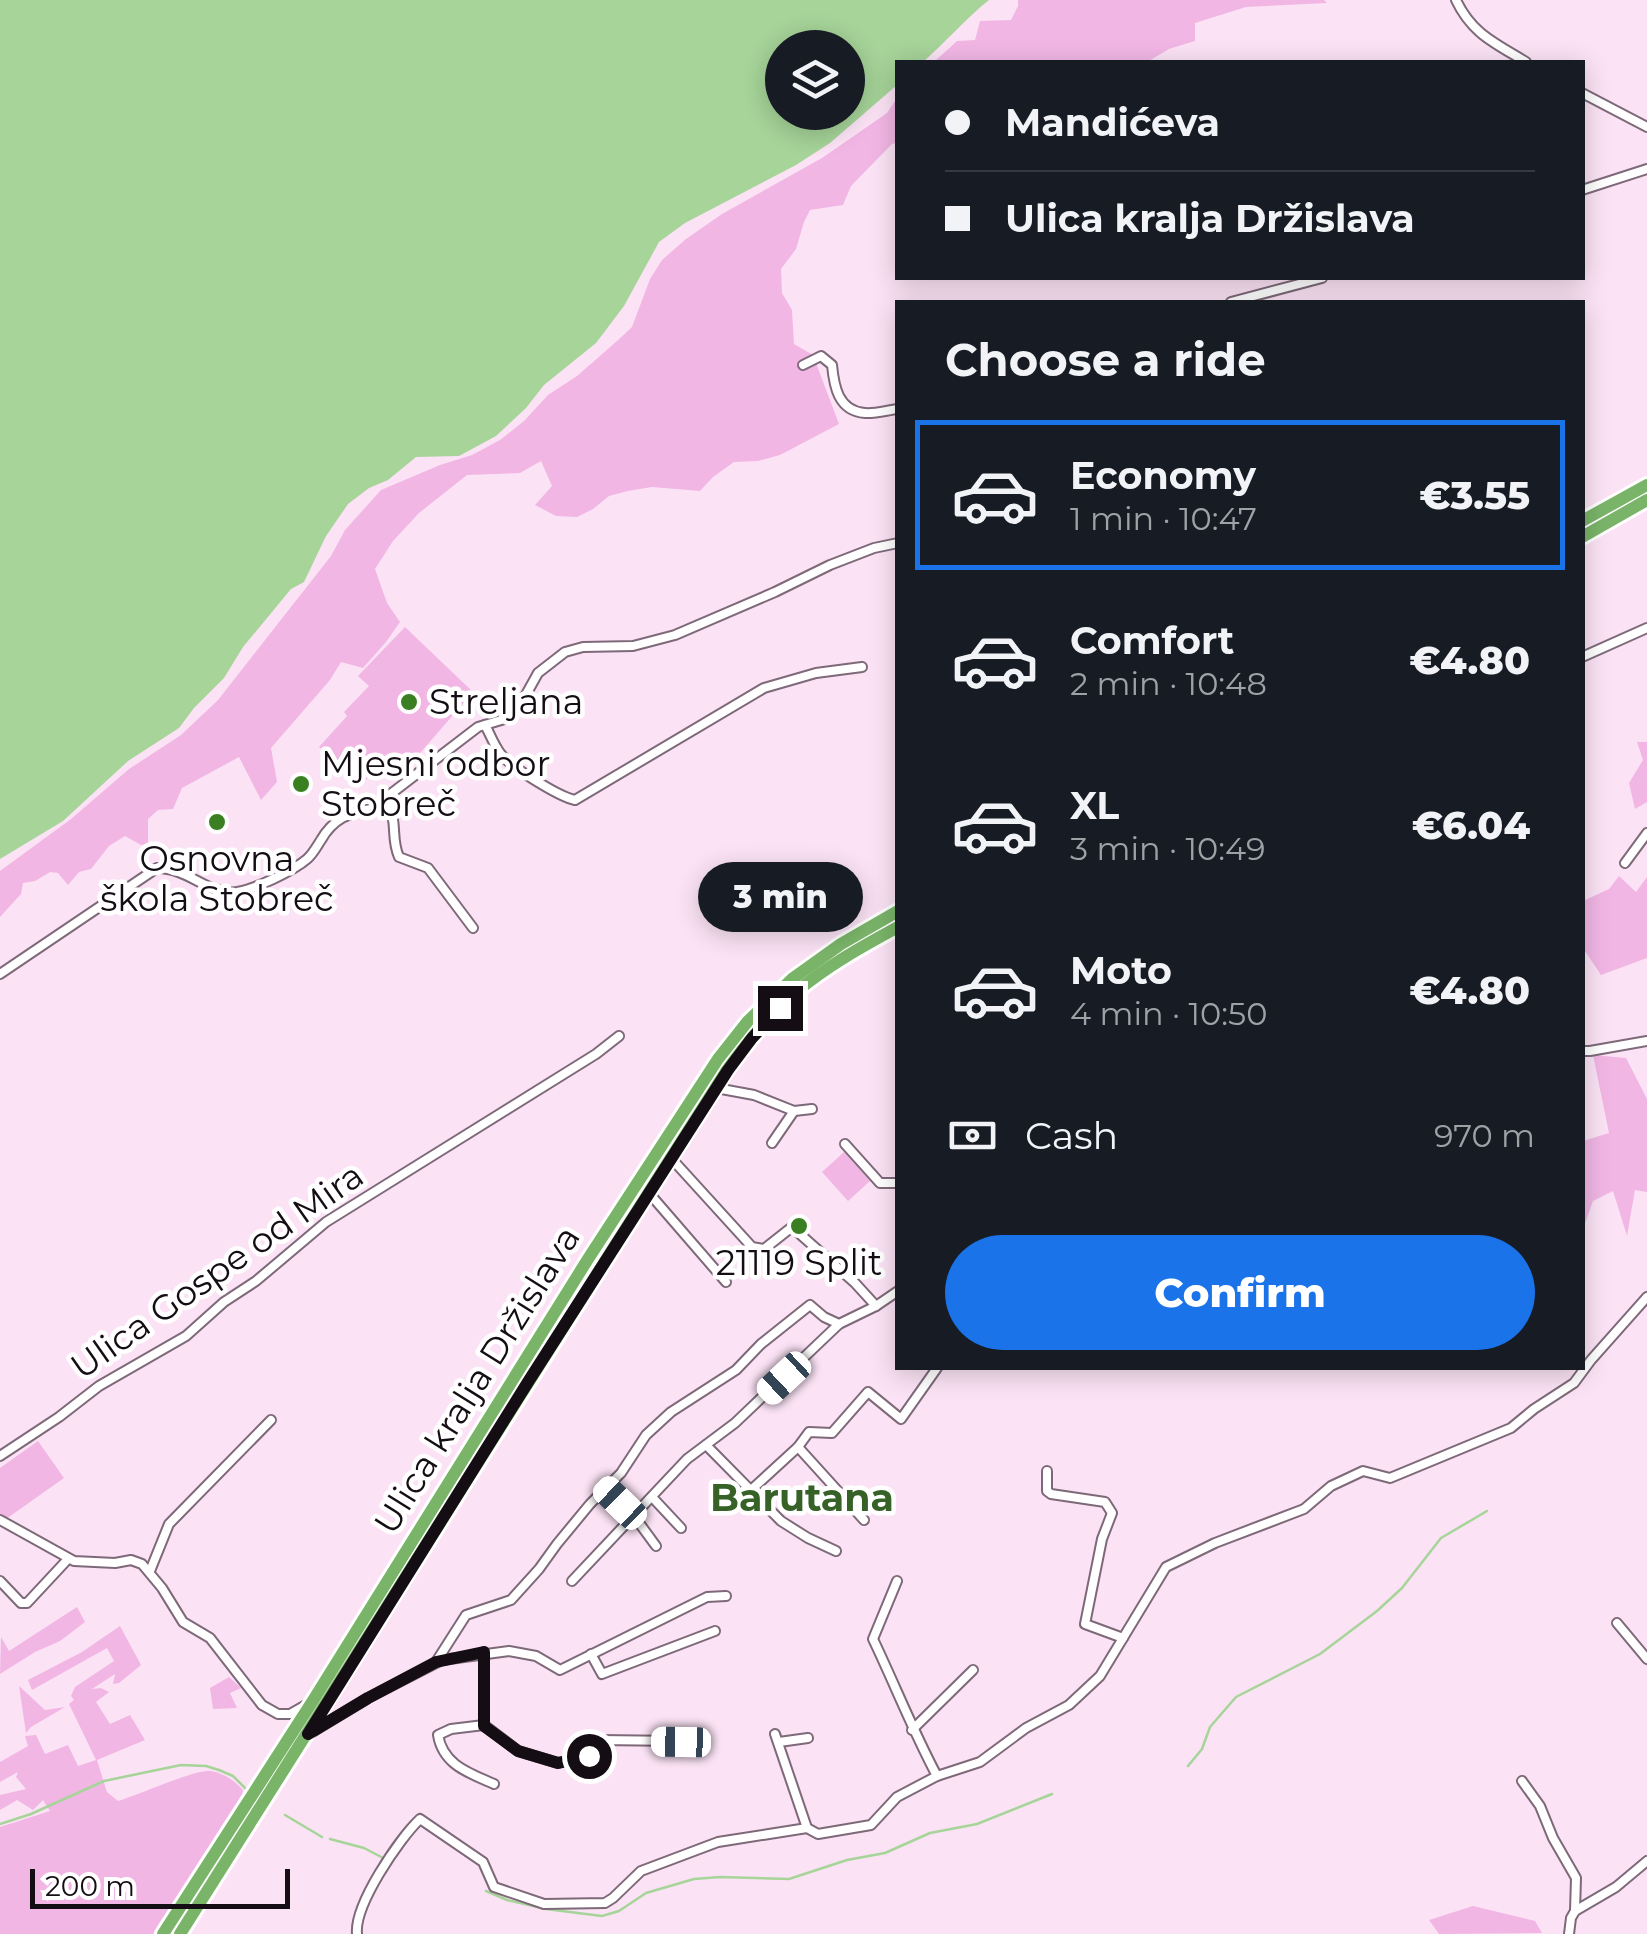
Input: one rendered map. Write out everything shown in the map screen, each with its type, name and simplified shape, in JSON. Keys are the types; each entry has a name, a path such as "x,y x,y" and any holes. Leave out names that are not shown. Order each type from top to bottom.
{"highway":[{"path":"1585,520 1647,485"},
{"path":"1585,535 1644,502"},
{"name":"Ulica kralja Držislava","path":"164,1934 588,1258 718,1060 748,1021 792,979 895,913"},
{"name":"Ulica kralja Držislava","path":"180,1934 716,1088 752,1038 796,992 848,955 895,929"}],"street":[{"path":"1456,0 1475,30 1523,60"},
{"path":"1585,95 1647,127"},
{"path":"1585,189 1647,169"},
{"path":"1239,300 1314,280"},
{"path":"803,364 821,356 832,365 835,391 846,405 864,414 895,409"},
{"path":"0,974 157,868 172,868 216,890 232,893 248,890 308,858 339,818 371,809 478,727 508,718 518,709 538,673 565,652 588,646 633,646 675,635 830,565 895,544"},
{"path":"1585,656 1647,628"},
{"path":"486,724 500,754 511,765 560,795 576,800 764,688 816,672 862,667"},
{"path":"386,799 393,812 394,847 399,857 428,868 473,928"},
{"path":"1625,863 1647,832"},
{"name":"Ulica Gospe od Mira","path":"0,1456 99,1386 186,1336 326,1222 619,1036"},
{"path":"1585,1050 1647,1040"},
{"path":"716,1088 754,1095 794,1111 812,1109"},
{"path":"772,1143 794,1111"},
{"path":"845,1144 880,1182 895,1183"},
{"path":"671,1158 752,1247 764,1249 792,1227 876,1306"},
{"path":"649,1192 726,1282"},
{"path":"572,1581 687,1460 735,1423 838,1324 895,1293"},
{"path":"1585,1368 1647,1297"},
{"path":"436,1662 466,1615 511,1600 621,1473 646,1435 670,1412 736,1370 761,1344 810,1305 838,1324"},
{"path":"750,1491 809,1432 832,1433 868,1392 901,1420 936,1370"},
{"path":"357,1934 357,1914 377,1878 420,1819 483,1862 494,1888 544,1904 605,1903 641,1870 718,1842 808,1828 818,1834 872,1825 897,1798 937,1776 980,1762 1026,1728 1069,1705 1100,1676 1166,1567 1304,1509 1331,1486 1363,1471 1390,1478 1511,1428 1574,1383 1584,1370"},
{"path":"150,1571 170,1524 271,1420"},
{"path":"706,1445 781,1520 836,1551"},
{"path":"798,1446 864,1520"},
{"path":"1047,1471 1047,1491 1051,1494 1105,1502 1112,1514 1102,1539 1085,1624 1123,1638"},
{"path":"605,1489 634,1516 656,1546"},
{"path":"652,1497 681,1528"},
{"path":"0,1520 68,1559 85,1563 131,1560 150,1571 183,1622 210,1638 262,1704 278,1714 290,1714 314,1699"},
{"path":"0,1580 20,1603 26,1603 68,1559"},
{"path":"897,1581 873,1639 912,1730 937,1776"},
{"path":"308,1734 436,1662 509,1651 536,1656 560,1670 708,1597 726,1596"},
{"path":"1616,1624 1647,1658"},
{"path":"591,1654 602,1674 715,1632"},
{"path":"484,1652 484,1726"},
{"path":"912,1730 973,1670"},
{"path":"494,1784 449,1760 438,1736 450,1730 484,1726 518,1751 558,1763 589,1756 600,1740 681,1742"},
{"path":"808,1738 777,1738 808,1828"},
{"path":"1522,1781 1540,1806 1576,1878 1576,1911"},
{"path":"1570,1934 1571,1918 1576,1911 1616,1888 1646,1862 1647,1850"}],"shaded area":[{"path":"0,0 989,0 925,60 895,60 895,87 865,113 865,30 765,30 765,130 845,130 796,165 685,223 659,242 624,306 596,343 544,385 496,436 459,456 416,457 388,480 348,504 326,536 304,582 291,589 243,647 224,678 179,728 128,761 63,821 0,859"},
{"path":"1018,0 1327,3 1246,7 1195,23 1195,41 1150,60 936,60 957,41 975,40 980,21 1011,20"},
{"path":"895,101 895,143 851,186 843,205 810,210 796,249 781,269 782,293 792,310 794,344 813,355 839,424 780,455 734,462 700,491 652,487 628,491 609,496 577,517 556,516 535,505 552,486 541,461 520,473 467,475 419,513 393,541 375,569 387,603 400,622 363,668 341,662 271,748 277,782 261,800 239,757 182,788 173,809 158,810 148,819 148,844 141,845 125,836 68,885 58,873 50,872 23,883 21,894 0,917 0,871 71,819 129,769 181,735 218,700 331,556 345,530 381,490 500,440 632,327 650,279 662,260 686,239 887,113"},
{"name":"Streljana","path":"405,627 473,692 408,767 390,754 361,785 319,747 369,686 358,676"},
{"path":"1637,742 1647,742 1647,802 1635,809 1629,783 1643,760"},
{"path":"1619,876 1636,892 1647,877 1647,958 1601,975 1585,951 1585,900 1609,889"},
{"path":"1593,1055 1626,1058 1647,1099 1647,1192 1635,1190 1627,1236 1613,1191 1593,1201 1585,1223 1585,1140 1609,1133"},
{"path":"844,1152 870,1181 848,1201 822,1172"},
{"path":"38,1441 64,1478 6,1519 0,1515 0,1468"},
{"path":"77,1607 85,1622 60,1641 0,1674 1,1637 9,1651"},
{"path":"120,1626 141,1665 119,1683 113,1684 115,1674 92,1689 109,1692 96,1702 110,1724 130,1715 145,1740 97,1760 107,1792 118,1801 209,1771 232,1780 243,1790 242,1795 153,1934 0,1934 0,1827 50,1811 43,1800 33,1810 17,1800 0,1810 0,1795 26,1789 16,1777 18,1772 0,1782 0,1762 28,1746 25,1736 36,1735 45,1754 68,1745 78,1766 96,1760 69,1704 74,1700 71,1696 75,1687 114,1661 107,1648 32,1690 28,1680 82,1652"},
{"path":"229,1677 241,1688 230,1693 237,1708 213,1709 210,1688"},
{"path":"19,1686 45,1710 65,1707 26,1733"},
{"path":"1473,1906 1535,1921 1542,1933 1439,1934 1429,1920"}],"waterway":[{"path":"1188,1766 1202,1749 1210,1727 1236,1697 1320,1654 1402,1588 1441,1538 1487,1511"},
{"path":"0,1824 104,1781 181,1765 219,1770 233,1776 245,1788"},
{"path":"486,1891 546,1909 602,1916 619,1911 646,1893 694,1879 789,1879 847,1860 885,1853 930,1833 977,1824 1052,1794"},
{"path":"285,1815 322,1837"},
{"path":"330,1839 364,1848 385,1859"}],"place":[{"name":"Streljana","path":"409,702"},
{"name":"Mjesni odbor Stobreč","path":"301,784"},
{"name":"Osnovna škola Stobreč","path":"217,822"},
{"name":"21119 Split","path":"799,1226"}],"district":[{"name":"Barutana","path":"802,1498"}],"route":[{"path":"589,1756 558,1763 518,1751 484,1726 484,1652 436,1662 308,1734 728,1070 780,1008"}]}
